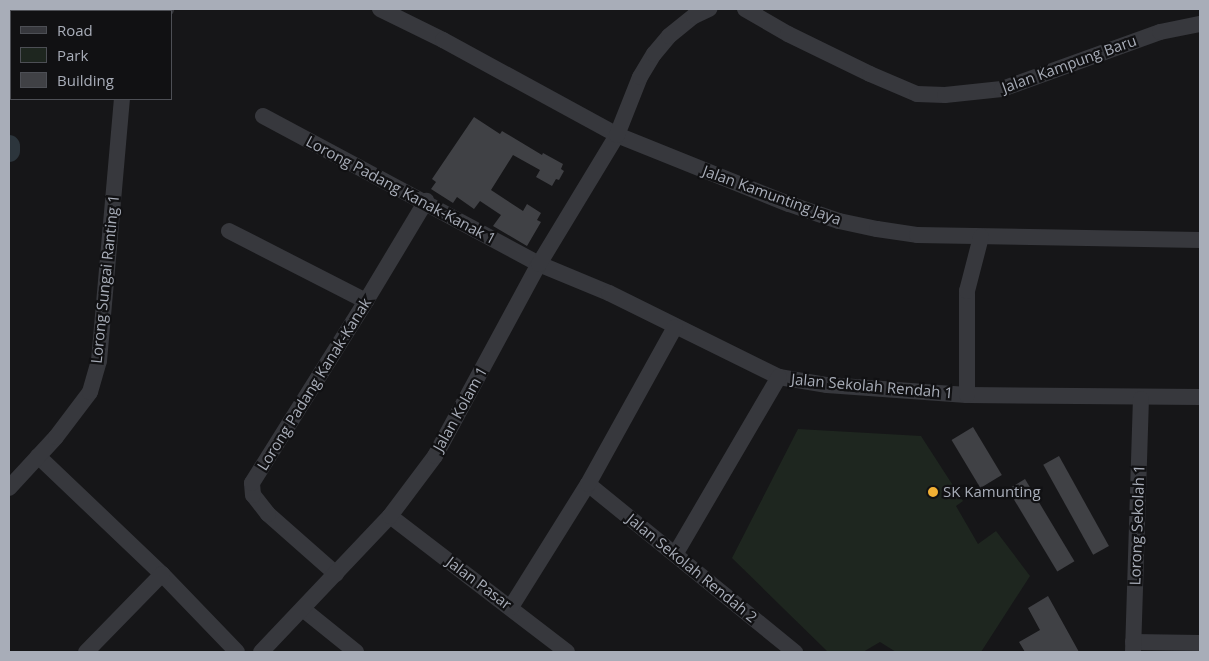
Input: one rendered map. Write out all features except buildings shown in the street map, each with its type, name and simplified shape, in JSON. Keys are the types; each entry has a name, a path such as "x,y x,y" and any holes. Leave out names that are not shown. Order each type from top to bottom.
{"street":[{"name":"Jalan Kamunting Jaya","path":"380,9 443,40 617,135 789,204 839,221 877,230 918,235 1200,240"},
{"name":"Jalan Kolam 1","path":"261,652 304,610 390,516 435,456 539,264 617,135 640,77 654,54 670,36 694,16 709,9"},
{"name":"Jalan Kampung Baru","path":"745,9 788,34 886,81 917,94 945,95 1002,89 1160,32 1200,24"},
{"name":"Lorong Sungai Ranting 1","path":"9,488 38,456 90,392 99,361 122,100"},
{"name":"Lorong Padang Kanak-Kanak 1","path":"263,116 426,201 539,264"},
{"name":"Lorong Padang Kanak-Kanak","path":"336,574 268,514 253,494 252,483 426,201"},
{"path":"230,231 366,301"},
{"path":"968,395 967,291 981,237"},
{"name":"Jalan Sekolah Rendah 1","path":"539,264 609,293 780,377 827,385 968,395 1141,398 1200,397"},
{"path":"511,607 588,484 675,327"},
{"path":"676,553 780,377"},
{"name":"Lorong Sekolah 1","path":"1133,647 1141,398"},
{"path":"38,456 162,574 237,652"},
{"name":"Jalan Sekolah Rendah 2","path":"588,484 676,553 795,652"},
{"name":"Jalan Pasar","path":"390,516 568,652"},
{"path":"86,652 162,574"},
{"path":"304,610 356,652"},
{"path":"1133,647 1200,643"}],"green space":[{"path":"798,429 921,436 963,501 956,506 978,544 996,531 1030,576 981,652 896,652 880,642 863,652 828,652 732,558"}],"waterway":[{"path":"9,146 9,151"}],"place":[{"name":"SK Kamunting","path":"933,492"}]}
